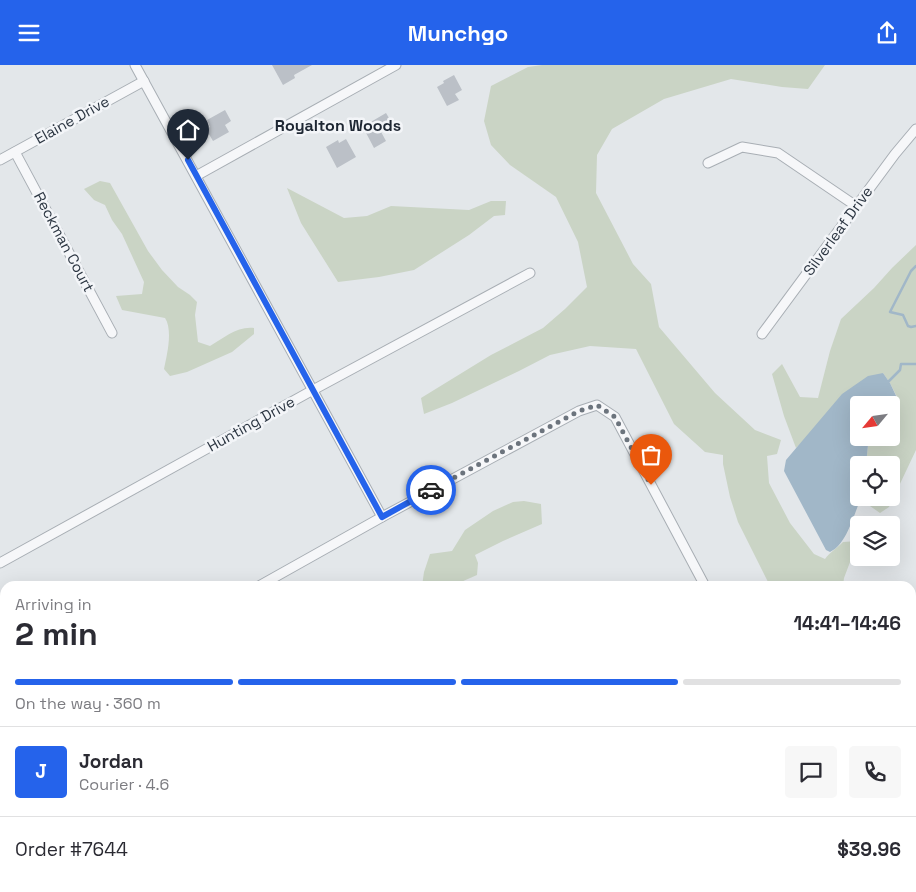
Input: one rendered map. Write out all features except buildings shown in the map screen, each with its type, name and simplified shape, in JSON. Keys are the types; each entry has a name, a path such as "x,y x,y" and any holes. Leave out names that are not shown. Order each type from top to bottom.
{"street":[{"path":"135,65 382,517"},
{"path":"196,176 396,65"},
{"name":"Elaine Drive","path":"0,160 144,81"},
{"name":"Silverleaf Drive","path":"762,334 895,154 916,129"},
{"path":"708,163 742,147 778,153 856,206"},
{"name":"Reckman Court","path":"15,152 112,333"},
{"name":"Hunting Drive","path":"0,563 313,390 530,273"},
{"path":"269,581 382,517 579,411 597,405 615,417 702,581"}],"green space":[{"path":"542,65 825,65 808,89 731,79 664,99 612,129 597,155 596,193 633,264 651,284 659,327 715,393 755,430 781,440 777,454 767,456 769,483 790,523 814,554 825,559 843,542 850,542 850,562 844,581 768,581 738,522 730,497 723,455 705,452 674,424 636,349 590,346 550,355 452,403 424,414 421,398 491,355 543,328 587,287 578,242 556,197 510,165 491,145 484,121 491,86 528,67"},
{"path":"100,181 110,183 148,251 162,270 178,287 197,302 195,315 198,342 210,346 231,333 248,328 254,328 254,334 232,352 187,372 170,376 164,369 169,336 169,329 165,318 122,310 116,296 142,294 144,282 122,234 112,220 105,205 94,200 84,189"},
{"path":"287,188 344,218 367,216 391,206 469,210 491,201 506,201 505,215 494,216 469,235 414,270 338,282 301,223"},
{"path":"916,245 916,450 900,484 900,456 867,456 868,446 900,446 900,396 896,396 883,373 856,396 850,396 850,401 796,448 784,416 772,374 782,364 800,397 818,398 830,351 841,319"},
{"path":"524,501 541,504 542,524 475,555 478,563 477,575 463,581 423,581 430,554 452,551 465,530 493,511 513,502"},
{"path":"870,506 889,506 880,513"}],"water":[{"path":"883,373 896,396 850,396 850,446 868,446 867,456 850,456 850,506 858,506 854,516 850,516 850,526 845,536 836,548 830,552 826,550 784,471 786,460 842,394 868,376"}],"waterway":[{"path":"916,266 911,271 890,312 903,315 908,326 916,326"},
{"path":"889,381 900,370 901,364 916,364"},
{"path":"872,892 888,892"}],"way so far":[{"path":"431,490 579,411 597,405 615,417 651,485"}],"district":[{"name":"Royalton Woods","path":"338,125"}],"route":[{"path":"188,160 382,517 431,490"}]}
